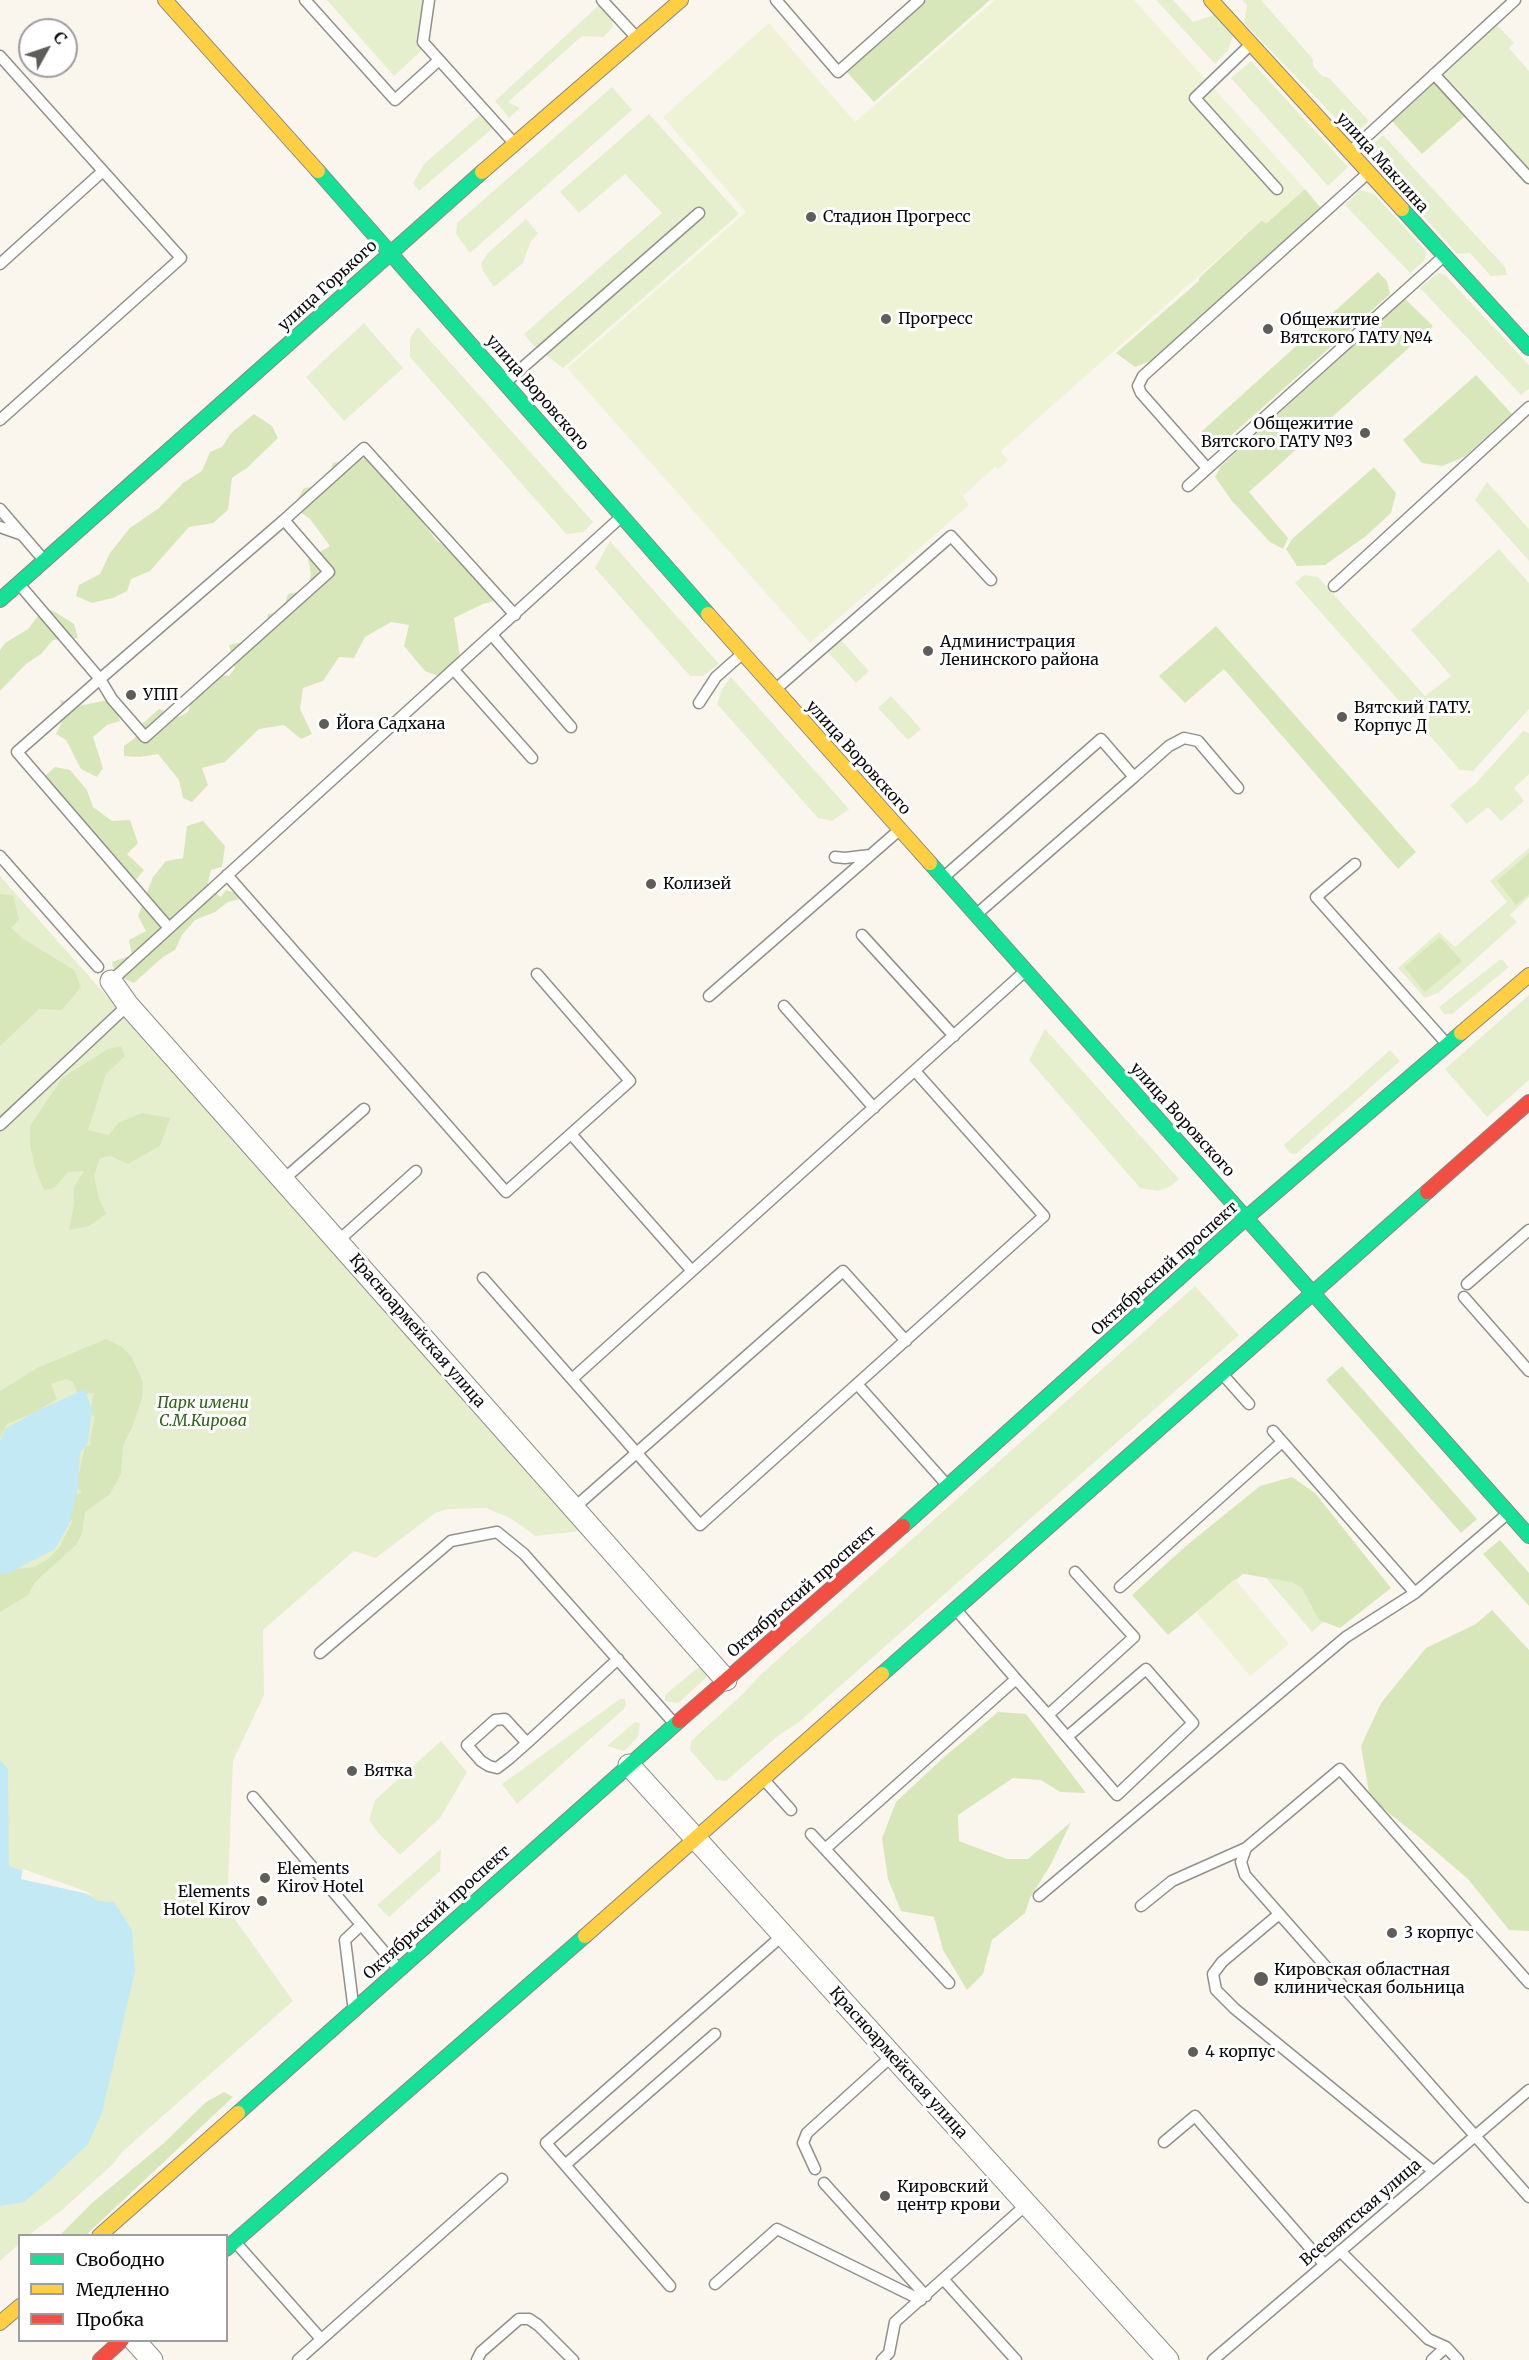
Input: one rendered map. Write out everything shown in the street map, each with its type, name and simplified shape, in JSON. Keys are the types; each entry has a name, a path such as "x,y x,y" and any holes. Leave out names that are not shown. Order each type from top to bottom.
{"main road":[{"name":"улица Воровского","path":"165,0 506,382 742,654 1528,1535"},
{"name":"улица Горького","path":"0,600 390,252 681,0"},
{"name":"улица Маклина","path":"1210,0 1444,256 1528,344"},
{"name":"Октябрьский проспект","path":"100,2234 675,1724 948,1487 1246,1218 1529,975"},
{"path":"231,2245 764,1779 1529,1102"},
{"path":"0,2323 18,2308"},
{"path":"100,2360 120,2342"}],"street":[{"name":"Красноармейская улица","path":"105,974 128,1005 726,1680"},
{"name":"Красноармейская улица","path":"629,1765 1168,2360"},
{"path":"136,2342 152,2360"}],"lane":[{"path":"305,0 395,100 439,60"},
{"path":"429,0 423,42 514,143"},
{"path":"602,0 636,38"},
{"path":"776,0 837,72 919,0"},
{"path":"1349,152 1515,0"},
{"path":"1250,44 1195,98 1277,189"},
{"path":"0,56 181,258 0,420"},
{"path":"1434,74 1529,178"},
{"path":"0,264 103,171"},
{"path":"1207,468 1141,393 1138,386 1143,376 1368,173"},
{"path":"506,382 699,213"},
{"path":"1188,486 1444,256"},
{"path":"1334,586 1529,407"},
{"path":"169,928 17,752 284,520 364,447 514,615"},
{"path":"0,509 44,561"},
{"path":"0,856 105,974 169,928 622,516"},
{"path":"19,584 100,679 112,699 145,737 329,572 284,520"},
{"path":"0,527 20,534"},
{"path":"775,690 951,536 991,580"},
{"path":"492,635 572,727"},
{"path":"699,703 717,677 742,654"},
{"path":"454,669 532,758"},
{"path":"976,915 1169,746 1184,738 1197,741 1238,788"},
{"path":"943,878 1101,739 1134,777"},
{"path":"709,996 900,830"},
{"path":"835,857 870,855"},
{"path":"1355,864 1316,897 1448,1045"},
{"path":"227,875 506,1192 630,1081 537,974"},
{"path":"862,935 954,1036"},
{"path":"572,1379 1026,971"},
{"path":"0,1125 128,1005"},
{"path":"783,1006 874,1108"},
{"path":"483,1278 700,1525 1044,1216 915,1071"},
{"path":"284,1179 364,1109"},
{"path":"571,1134 692,1270"},
{"path":"338,1241 416,1171"},
{"path":"1467,1284 1529,1230"},
{"path":"574,1508 843,1270 906,1341"},
{"path":"1464,1297 1529,1371"},
{"path":"1221,1373 1249,1404"},
{"path":"857,1384 948,1487"},
{"path":"1273,1431 1415,1593"},
{"path":"1120,1587 1282,1442"},
{"path":"1039,1896 1346,1636 1415,1593 1508,1513"},
{"path":"320,1653 451,1541 496,1532 524,1554 675,1724"},
{"path":"1048,1715 1134,1637 1075,1572"},
{"path":"955,1609 1117,1795 1193,1723 1146,1669 1067,1737"},
{"path":"527,1743 505,1719 495,1720 467,1745 481,1761 497,1768 527,1743 618,1659"},
{"path":"825,1849 1016,1679"},
{"path":"1141,1906 1172,1881 1246,1848 1340,1769 1529,1983"},
{"path":"764,1779 791,1810"},
{"path":"253,1797 399,1970"},
{"path":"811,1834 949,1983"},
{"path":"1246,1848 1241,1862 1245,1875 1529,2197"},
{"path":"1278,1915 1222,1962 1213,1974 1216,1990 1235,2009 1433,2171"},
{"path":"354,2010 345,1940 361,1925"},
{"path":"670,2286 546,2142 783,1935"},
{"path":"565,2165 715,2034"},
{"path":"815,2169 803,2143 807,2133 892,2056"},
{"name":"Всесвятская улица","path":"1213,2360 1529,2090"},
{"path":"1164,2142 1195,2116 1324,2264"},
{"path":"298,2360 502,2179"},
{"path":"824,2183 923,2298"},
{"path":"882,2360 889,2353 896,2322 1027,2205"},
{"path":"714,2284 777,2229 923,2298"},
{"path":"231,2245 321,2339"},
{"path":"1340,2251 1428,2339 1446,2347 1458,2360"},
{"path":"944,2280 1016,2360"},
{"path":"477,2360 481,2352 519,2319 529,2319 573,2360"},
{"path":"1432,2360 1446,2347"}],"green space":[{"path":"327,0 423,0 421,51 394,76"},
{"path":"926,0 990,0 874,102 846,71"},
{"name":"Прогресс","path":"995,0 1134,0 1305,189 1266,224 1262,220 1001,451 1008,460 998,469 995,467 963,496 969,505 810,643 567,368 746,212 663,117 769,23 855,122"},
{"path":"1156,0 1173,0 1193,22 1214,15 1233,36 1228,50 1215,64"},
{"path":"1242,0 1261,0 1313,59 1313,66 1322,76 1329,78 1369,121 1353,136 1244,23 1247,5"},
{"path":"599,5 612,20 613,27 603,37 582,36 508,102 520,108 509,118 495,101"},
{"path":"1497,25 1514,43 1509,48 1529,71 1529,169 1444,74"},
{"path":"1251,61 1348,167 1328,186 1231,78"},
{"path":"1433,82 1465,116 1422,154 1391,120"},
{"path":"612,87 632,110 470,253 456,234 457,223"},
{"path":"649,114 739,214 563,368 534,346 524,334 662,213 625,174 579,213 560,192"},
{"path":"480,115 493,128 419,191 413,183 425,163"},
{"path":"1383,135 1505,267 1507,275 1491,276 1470,253 1457,254 1367,153 1368,149"},
{"path":"1305,189 1321,208 1155,359 1135,367 1116,353 1199,281 1199,278 1262,220 1266,223"},
{"path":"1360,190 1374,194 1426,251 1425,260 1410,273 1345,205"},
{"path":"526,219 538,233 530,243 523,263 494,287 483,271 481,263 488,253"},
{"path":"1378,272 1387,281 1390,294 1217,448 1206,443 1201,432"},
{"path":"1438,273 1445,275 1529,365 1529,389 1521,395 1420,288"},
{"path":"1405,299 1433,326 1249,492 1288,538 1283,549 1270,542 1232,501 1215,477 1221,466"},
{"path":"364,323 403,368 344,421 306,377"},
{"path":"418,327 593,522 584,532 566,534 410,357 410,338"},
{"path":"1476,375 1512,414 1464,457 1442,466 1422,463 1403,440"},
{"path":"254,414 272,426 278,438 247,468 232,478 228,510 213,523 189,527 150,571 131,579 127,591 113,598 92,603 76,596 79,585 100,574 110,553 130,528 159,508 183,483 202,471 210,452 222,447 231,433"},
{"path":"365,458 385,461 410,505 436,540 470,563 504,598 483,604 454,618 460,657 448,680 425,671 404,646 409,625 391,622 365,637 354,658 339,657 323,681 303,688 300,709 312,734 301,739 284,725 259,729 225,762 202,768 208,785 192,802 183,798 179,780 158,754 140,757 124,756 124,746 135,738 141,725 159,709 179,717 188,712 194,692 214,674 229,676 235,668 229,645 264,638 268,614 283,611 288,594 307,590 311,574 308,559 330,546 310,519 293,507 304,488 328,485 333,463"},
{"path":"1374,467 1396,493 1391,513 1366,536 1325,565 1297,566 1286,549 1292,539"},
{"path":"1487,482 1529,529 1529,561 1475,500"},
{"path":"610,541 719,664 703,676 690,676 595,568"},
{"path":"1499,549 1529,583 1529,709 1473,771 1460,770 1295,583 1304,575 1318,577 1425,696 1451,676 1411,630"},
{"path":"52,610 74,624 78,638 53,640 0,691 0,650 5,643 28,629 38,616"},
{"path":"1216,626 1416,852 1398,869 1224,669 1185,703 1159,676"},
{"path":"841,640 869,671 856,683 828,652"},
{"path":"731,677 849,809 832,821 818,818 717,704 722,689"},
{"path":"891,696 921,729 908,740 878,708"},
{"path":"112,699 120,721 107,725 93,737 103,768 97,777 81,769 66,740 56,734 64,718 60,700 79,706"},
{"path":"1523,731 1529,733 1529,774 1514,788 1524,801 1501,821 1488,807 1467,824 1450,805 1476,783"},
{"path":"55,767 70,770 87,790 93,807 112,821 130,820 138,843 127,854 144,870 134,882 44,777"},
{"path":"203,821 225,846 222,867 211,870 207,887 221,897 226,890 239,894 240,899 228,902 215,912 195,920 182,935 175,950 163,957 134,983 115,975 112,962 132,955 129,940 146,931 138,916 153,877 166,861 183,858 187,826"},
{"path":"1529,848 1529,897 1510,915 1517,922 1438,993 1425,998 1398,968 1439,932 1455,947 1507,902 1490,881"},
{"path":"1529,853 1529,894 1516,905 1497,881"},
{"name":"Парк имени С.М.Кирова","path":"0,876 581,1531 536,1536 510,1518 486,1508 448,1509 435,1513 376,1558 354,1551 263,1630 264,1695 233,1761 227,1908 293,2001 122,2152 113,2164 62,2210 30,2234 18,2234 18,2245 0,2261"},
{"path":"0,894 13,895 19,920 11,928 22,938 74,970 81,987 62,1010 39,1009 0,1046"},
{"path":"1440,937 1462,961 1425,992 1404,967"},
{"path":"1501,959 1509,967 1452,1014 1444,1014 1439,1007"},
{"path":"1529,995 1529,1080 1487,1117 1445,1069"},
{"path":"1045,1029 1179,1179 1171,1186 1158,1191 1140,1188 1029,1060"},
{"path":"121,1046 125,1056 106,1074 88,1130 109,1135 118,1123 142,1113 170,1118 160,1146 128,1164 111,1156 100,1158 94,1175 99,1199 106,1214 89,1226 69,1230 74,1204 74,1187 84,1171 68,1172 54,1188 44,1190 35,1168 30,1145 30,1126 62,1078 108,1049"},
{"path":"1390,1050 1400,1061 1296,1154 1290,1153 1284,1145"},
{"path":"1195,1286 1239,1335 798,1723 779,1735 726,1781 716,1780 690,1750 691,1741 745,1692 758,1677"},
{"path":"106,1339 122,1347 131,1356 143,1382 142,1398 123,1446 121,1474 110,1494 85,1512 82,1534 76,1545 35,1582 28,1595 0,1612 0,1571 34,1567 48,1559 59,1548 73,1520 67,1522 69,1495 82,1493 78,1488 78,1477 85,1446 91,1445 95,1417 86,1411 91,1406 94,1393 78,1394 73,1382 66,1379 51,1384 57,1399 36,1412 7,1424 0,1438 0,1391 37,1368"},
{"path":"1342,1366 1477,1519 1461,1533 1326,1380"},
{"path":"1292,1477 1315,1493 1391,1588 1340,1628 1319,1620 1302,1588 1292,1582 1243,1574 1168,1635 1132,1595 1187,1545 1260,1486"},
{"path":"1500,1540 1529,1573 1529,1606 1483,1554"},
{"path":"1262,1573 1364,1587 1312,1632"},
{"path":"1235,1579 1289,1644 1250,1676 1196,1612"},
{"path":"1492,1610 1529,1650 1529,1931 1509,1930 1468,1879 1370,1798 1361,1746 1381,1703 1426,1648 1476,1624"},
{"path":"701,1665 706,1670 707,1677 678,1703 665,1701 665,1695"},
{"path":"620,1699 625,1699 624,1709 517,1804 502,1784"},
{"path":"998,1712 1026,1714 1086,1793 1060,1792 1041,1780 1013,1778 958,1815 959,1841 1007,1859 1028,1859 1071,1822 1051,1864 1030,1898 1025,1913 992,1940 983,1974 967,1990 943,1950 934,1917 901,1911 888,1879 882,1838 896,1802 944,1757"},
{"path":"635,1722 640,1723 638,1737 624,1751 607,1746"},
{"path":"441,1741 467,1772 440,1818 400,1855 369,1820 375,1800"},
{"path":"441,1849 440,1871 389,1917 377,1905"},
{"path":"224,2092 233,2097 87,2234 61,2234 93,2202 164,2143 206,2102"}],"water":[{"path":"85,1389 92,1410 88,1443 80,1453 78,1488 69,1524 55,1549 7,1574 0,1573 0,1441 5,1429"},
{"path":"0,1760 8,1769 9,1866 84,1893 98,1901 114,1902 132,1930 135,1971 102,2113 88,2144 24,2202 0,2206"}],"pier":[{"path":"23,1869 85,1891 93,1895 21,1879"}],"traffic: fast":[{"path":"318,171 708,614"},
{"path":"0,600 482,172"},
{"path":"1402,209 1529,348"},
{"path":"930,863 1246,1218"},
{"path":"903,1526 1246,1218 1461,1033"},
{"path":"882,1674 1427,1192"},
{"path":"1246,1218 1529,1536"},
{"path":"238,2113 679,1721"},
{"path":"228,2247 585,1936"}],"traffic: slow":[{"path":"165,0 318,171"},
{"path":"482,172 681,0"},
{"path":"1211,0 1402,209"},
{"path":"708,614 930,863"},
{"path":"1461,1033 1529,975"},
{"path":"585,1936 882,1674"},
{"path":"101,2234 238,2113"},
{"path":"0,2323 18,2308"}],"traffic: jam":[{"path":"1427,1192 1529,1102"},
{"path":"679,1721 903,1526"},
{"path":"100,2360 120,2342"}],"place":[{"name":"Стадион Прогресс","path":"811,217"},
{"name":"Прогресс","path":"886,319"},
{"name":"Общежитие Вятского ГАТУ №4","path":"1268,329"},
{"name":"Общежитие Вятского ГАТУ №3","path":"1365,433"},
{"name":"Администрация Ленинского района","path":"928,651"},
{"name":"УПП","path":"131,695"},
{"name":"Вятский ГАТУ. Корпус Д","path":"1342,717"},
{"name":"Йога Садхана","path":"324,724"},
{"name":"Колизей","path":"651,884"},
{"name":"Вятка","path":"352,1771"},
{"name":"Elements Kirov Hotel","path":"265,1878"},
{"name":"Elements Hotel Kirov","path":"262,1901"},
{"name":"3 корпус","path":"1392,1933"},
{"name":"Кировская областная клиническая больница","path":"1261,1979"},
{"name":"4 корпус","path":"1193,2052"},
{"name":"Кировский центр крови","path":"885,2196"}]}
